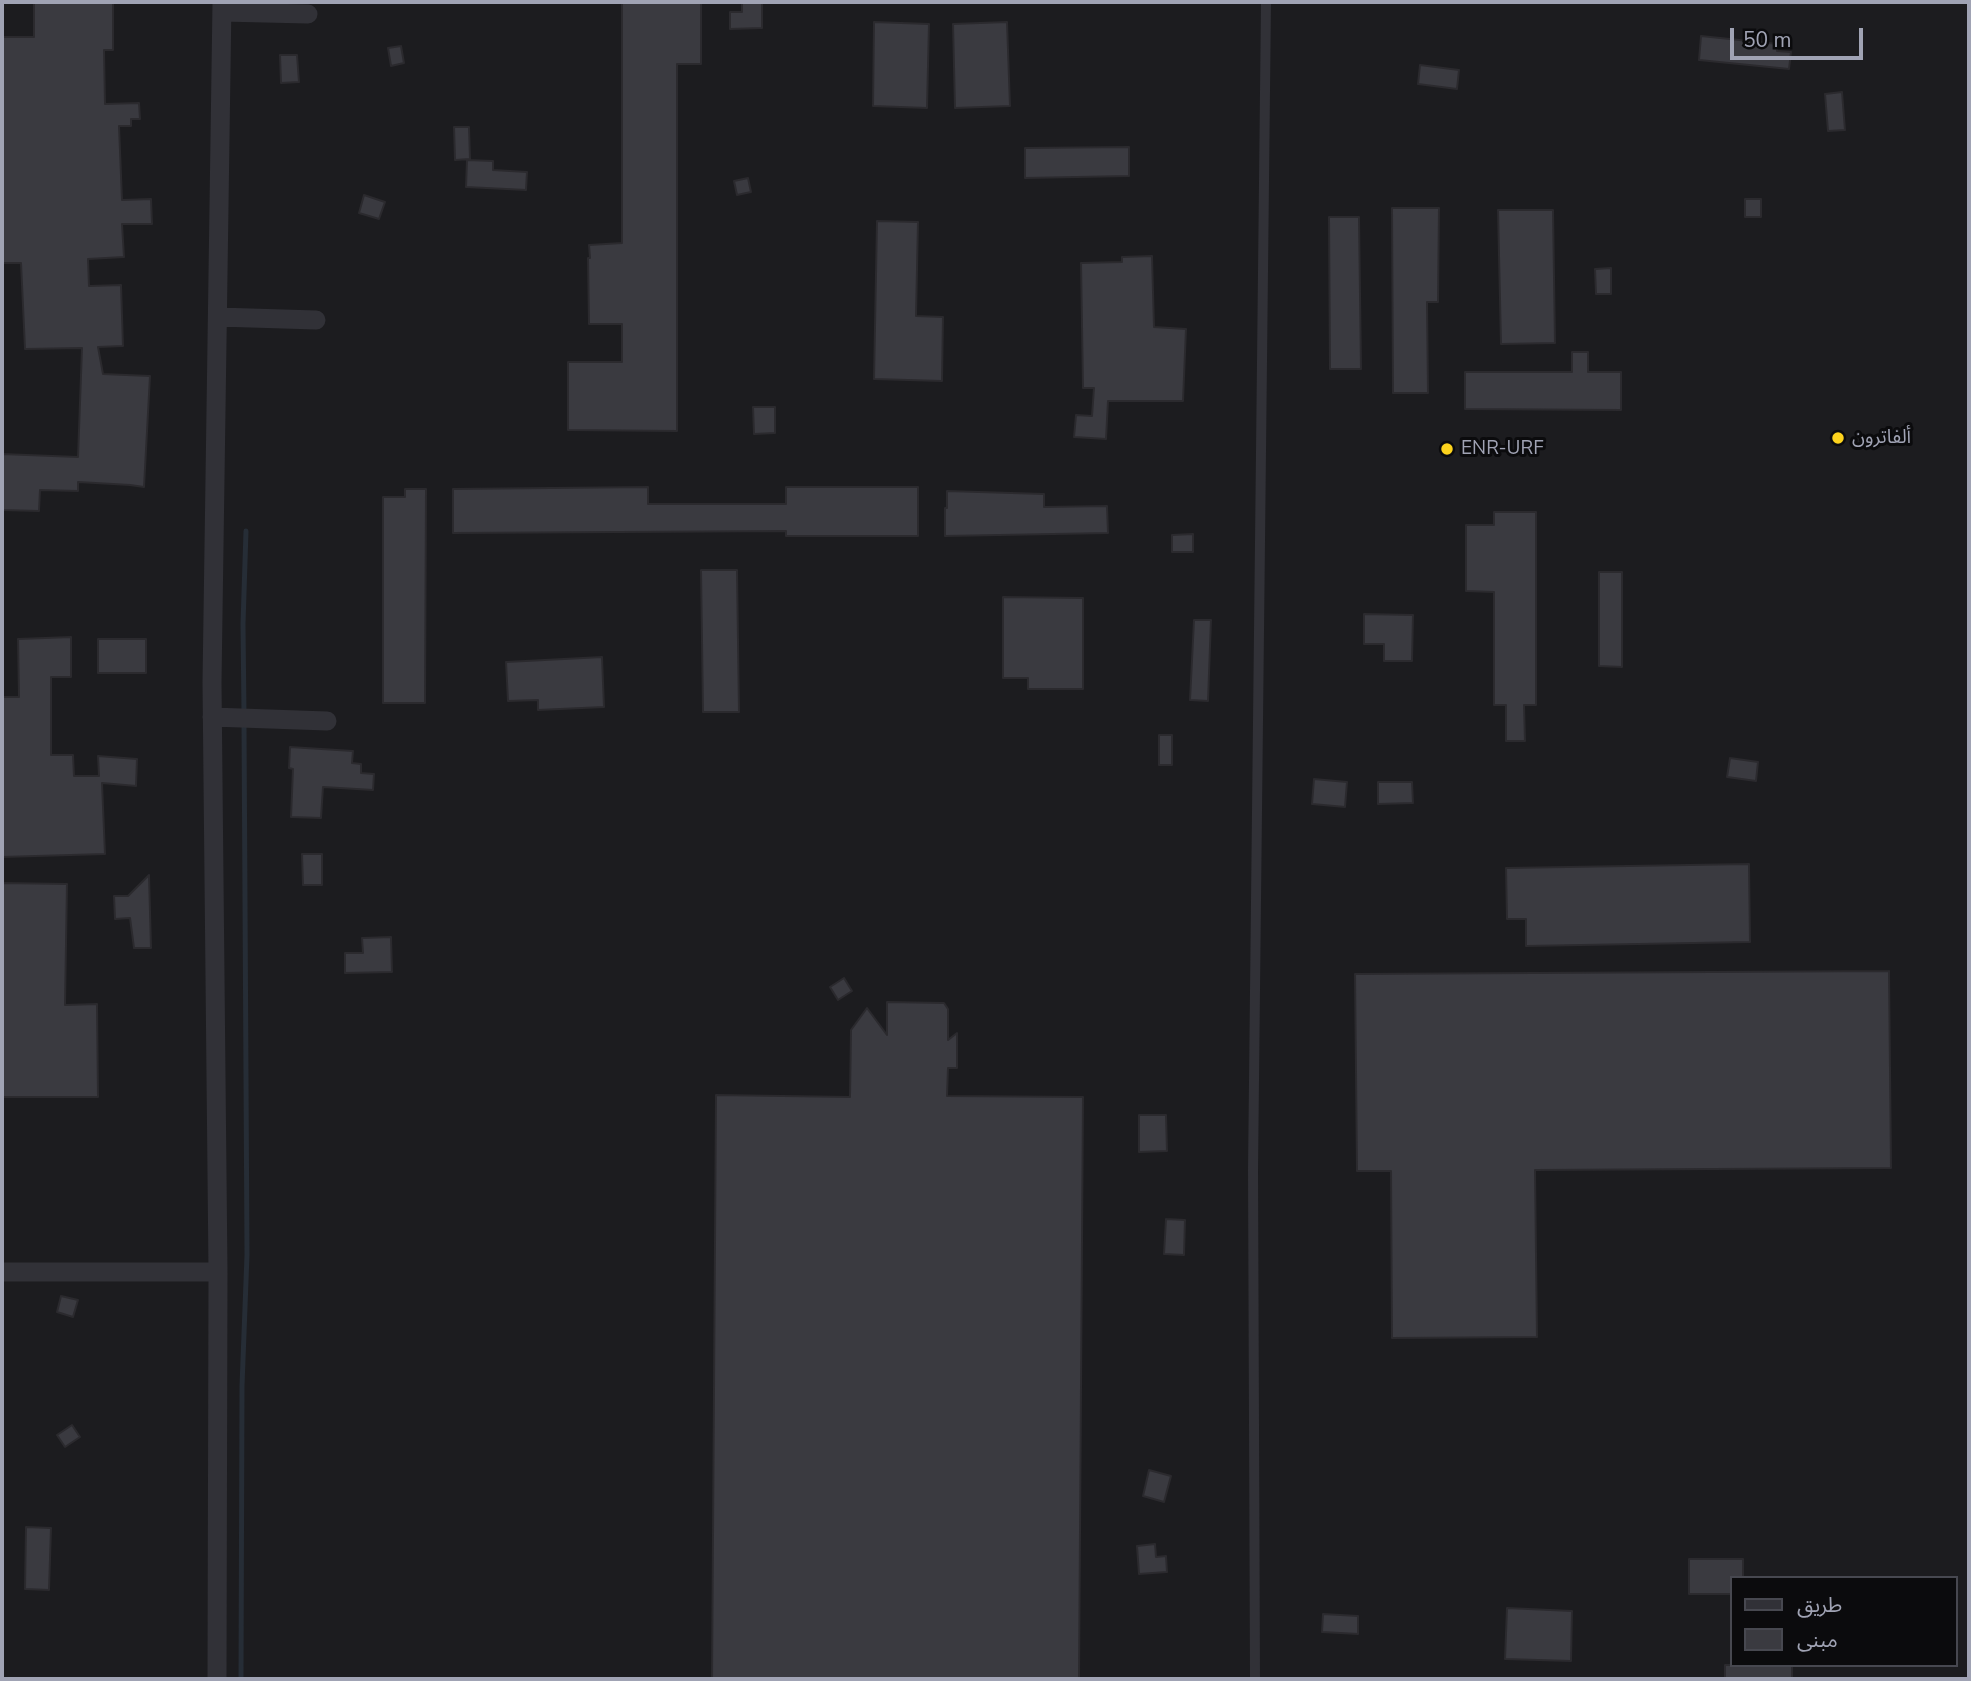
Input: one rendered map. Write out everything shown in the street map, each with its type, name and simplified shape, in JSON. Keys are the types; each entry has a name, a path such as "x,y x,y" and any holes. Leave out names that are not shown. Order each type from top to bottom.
{"street":[{"path":"217,1679 218,1272 212,717 222,7 308,13"},
{"path":"218,317 316,320"},
{"path":"212,717 327,721"},
{"path":"2,1272 218,1272"}],"lane":[{"path":"1255,1679 1253,1170 1266,2"}],"shaded area":[{"path":"2,2 1969,2 1969,1679 2,1679"}],"building":[{"path":"622,2 701,2 701,64 677,64 677,431 568,430 568,362 622,362 622,324 589,324 588,258 589,245 622,243"},
{"path":"742,2 762,2 762,28 730,29 730,12 742,12"},
{"path":"34,3 113,3 113,50 104,50 105,104 139,103 140,119 131,119 131,126 119,126 122,200 151,199 152,224 122,224 124,257 88,259 89,286 121,285 123,346 98,347 103,374 150,376 144,487 78,482 78,491 40,490 39,511 2,510 2,454 78,457 82,348 25,349 21,263 2,263 2,37 34,37"},
{"path":"874,22 929,24 927,108 873,106"},
{"path":"1007,22 1010,106 955,108 953,24"},
{"path":"1701,36 1778,44 1777,51 1791,52 1789,69 1699,60"},
{"path":"401,46 404,63 391,66 388,48"},
{"path":"280,55 297,55 299,82 281,83"},
{"path":"1420,65 1459,70 1457,89 1418,84"},
{"path":"1842,92 1845,130 1828,131 1825,94"},
{"path":"454,127 469,127 470,159 455,160"},
{"path":"1129,147 1129,176 1025,178 1025,148"},
{"path":"467,160 493,161 493,170 527,172 526,190 466,187"},
{"path":"748,178 751,192 737,195 734,181"},
{"path":"364,195 385,202 379,219 359,213"},
{"path":"1745,199 1761,199 1761,217 1745,217"},
{"path":"1392,208 1439,208 1438,302 1427,302 1428,393 1393,393"},
{"path":"1498,210 1553,210 1555,343 1501,344"},
{"path":"1329,217 1359,217 1361,369 1330,369"},
{"path":"877,221 918,222 916,316 943,317 942,381 874,379"},
{"path":"1152,256 1154,327 1186,329 1183,401 1108,401 1106,439 1074,437 1076,415 1092,416 1094,388 1083,388 1081,263 1122,262 1122,257"},
{"path":"1611,268 1611,294 1596,294 1595,269"},
{"path":"1572,352 1588,352 1588,372 1621,372 1621,410 1465,409 1465,372 1572,372"},
{"path":"753,407 775,407 775,433 754,434"},
{"path":"648,487 648,504 786,504 786,487 918,487 918,536 786,536 786,531 453,533 453,489"},
{"path":"405,489 426,489 425,703 383,703 383,497 405,497"},
{"path":"947,491 1044,494 1044,507 1107,506 1108,533 945,536"},
{"path":"1494,512 1536,512 1536,705 1524,705 1525,741 1506,741 1506,705 1494,705 1494,592 1466,591 1466,525 1494,525"},
{"path":"1193,534 1193,552 1172,552 1172,535"},
{"path":"701,570 737,570 739,712 703,712"},
{"path":"1599,572 1622,572 1622,667 1599,666"},
{"path":"1003,597 1083,598 1083,689 1028,689 1028,678 1003,678"},
{"path":"1364,614 1413,615 1412,661 1384,661 1384,644 1364,644"},
{"path":"1194,620 1211,620 1208,701 1190,700"},
{"path":"71,637 71,677 51,677 51,755 73,755 74,776 99,776 98,756 137,759 136,786 102,783 105,854 2,857 2,697 19,697 18,639"},
{"path":"98,639 146,639 146,673 98,673"},
{"path":"602,657 604,707 538,710 538,700 508,701 506,662"},
{"path":"1159,735 1172,735 1172,765 1159,765"},
{"path":"290,747 353,751 352,763 361,764 361,773 374,774 373,790 323,787 321,818 291,817 293,769 289,768"},
{"path":"1730,758 1758,762 1756,781 1727,777"},
{"path":"1314,779 1347,782 1345,807 1312,804"},
{"path":"1378,782 1412,782 1413,803 1378,804"},
{"path":"302,854 322,854 322,885 303,885"},
{"path":"1749,864 1750,942 1526,946 1526,919 1507,919 1506,868"},
{"path":"149,875 151,948 134,948 130,918 115,919 114,896 128,896"},
{"path":"2,883 67,884 65,1005 97,1004 98,1097 2,1097"},
{"path":"391,937 392,972 345,973 345,953 363,953 362,938"},
{"path":"1889,971 1891,1168 1535,1170 1537,1337 1392,1338 1391,1171 1357,1171 1355,974"},
{"path":"844,978 852,991 838,1000 830,987"},
{"path":"887,1002 944,1003 948,1009 948,1040 957,1033 957,1068 948,1068 947,1096 1083,1097 1079,1679 712,1679 716,1095 850,1097 851,1030 867,1008 887,1035"},
{"path":"1139,1115 1166,1115 1167,1151 1139,1152"},
{"path":"1166,1219 1185,1220 1184,1255 1164,1254"},
{"path":"61,1296 78,1300 73,1317 57,1312"},
{"path":"72,1425 80,1437 65,1447 57,1435"},
{"path":"1149,1470 1171,1476 1164,1502 1143,1496"},
{"path":"26,1527 51,1528 49,1590 25,1589"},
{"path":"1155,1544 1156,1557 1166,1556 1167,1572 1139,1574 1137,1546"},
{"path":"1689,1559 1743,1559 1743,1576 1730,1576 1730,1594 1689,1594"},
{"path":"1507,1608 1572,1611 1571,1661 1505,1659"},
{"path":"1323,1614 1358,1616 1358,1634 1322,1632"},
{"path":"1725,1665 1792,1667 1792,1679 1725,1679"}],"waterway":[{"path":"244,714 246,531"},
{"path":"241,1679 242,1386 247,1255 244,724"}],"place":[{"name":"ألفاترون","path":"1838,438"},
{"name":"ENR-URF","path":"1447,449"}]}
